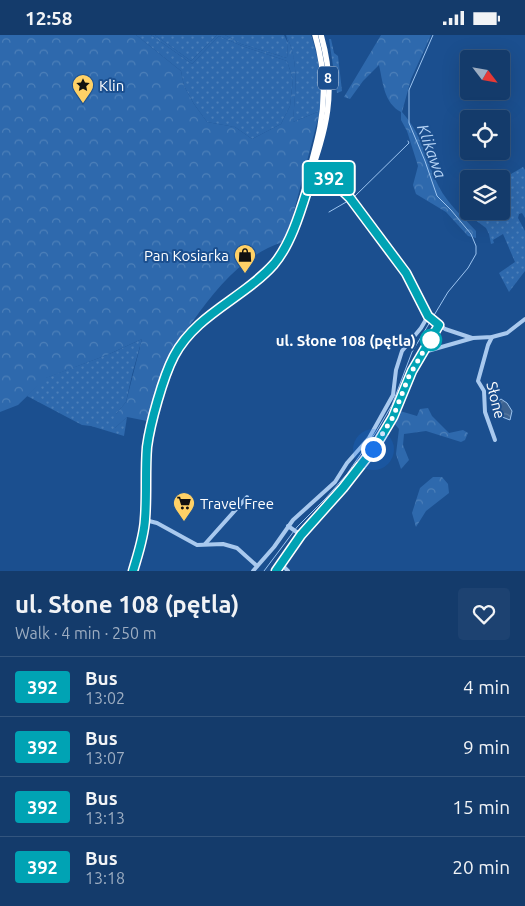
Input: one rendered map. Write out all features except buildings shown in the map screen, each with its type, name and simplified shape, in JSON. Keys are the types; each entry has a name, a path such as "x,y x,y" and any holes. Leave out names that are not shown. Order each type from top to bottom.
{"highway":[{"name":"8","path":"313,165 324,93 321,60 315,35"},
{"name":"8","path":"133,571 142,543 145,520 146,462 149,436 174,356 194,329 275,262 290,238 325,129 329,101 327,65 321,35"}],"street":[{"path":"313,165 320,169 350,198 406,273 429,317 437,324 473,338"},
{"path":"253,571 290,527 335,482 347,463 369,438 393,395 396,370 402,351 429,317"},
{"path":"424,352 473,338 492,337 507,333 525,319"},
{"path":"276,571 301,535 340,492 375,447 393,417 409,376 424,352 437,324"},
{"name":"Słone","path":"492,337 478,381 484,391 485,412 495,440"},
{"path":"205,544 246,497"},
{"path":"145,520 157,523 197,545 223,544 237,547 258,566"},
{"path":"290,527 301,535"},
{"path":"281,564 288,571"}],"green space":[{"path":"0,35 136,35 181,71 184,86 207,122 235,127 252,139 281,124 290,106 293,79 287,61 219,36 192,64 151,35 155,35 191,61 217,35 225,35 241,44 287,58 288,43 286,35 293,55 296,77 293,122 320,111 292,219 283,242 255,255 243,264 221,285 202,309 169,357 147,421 127,417 115,428 112,425 116,414 126,402 142,339 107,355 46,378 18,405 0,412"},
{"path":"136,35 151,35 192,64 219,36 287,61 293,79 290,106 281,124 252,139 235,127 207,122 184,86 181,71"},
{"path":"155,35 217,35 191,61"},
{"path":"225,35 284,35 288,43 287,58 241,44"},
{"path":"286,35 311,35 318,63 321,92 320,111 293,122 296,78 293,56"},
{"path":"381,35 431,35 411,79 402,112 420,139 439,187 460,214 460,220 465,220 476,231 476,238 468,236 446,212 416,194 413,185 418,166 407,131 401,120 401,112 391,103 385,92 379,65 363,81 350,99 344,97"},
{"path":"329,39 331,39 334,53 338,56 342,91 337,93"},
{"path":"523,167 525,170 525,218 522,213 519,214 518,218 525,231 525,271 509,292 499,273 515,262 503,234 493,240 494,243 491,244 486,228 475,220 510,220 510,175"},
{"path":"142,339 126,402 116,414 115,428 127,417 124,436 82,425 27,396 45,378 107,355"},
{"path":"428,408 432,416 449,433 463,430 468,433 465,440 461,442 426,431 404,434 403,445 409,460 401,469 396,454 399,429 394,423 400,411 417,416 420,409"},
{"path":"433,477 442,477 448,484 449,493 426,511 416,527 412,513 420,488"}],"water":[{"path":"501,399 507,403 512,411 510,420 497,415 494,411 498,401"}],"waterway":[{"name":"Klikawa","path":"264,571 297,527 347,474 376,432 392,405 412,352 448,292 468,268 476,254 476,246 471,234 437,196 409,123 409,90 433,35"},
{"path":"353,198 409,143 408,141"},
{"path":"329,212 348,201"}],"bus line":[{"name":"392","path":"133,571 142,543 145,520 146,462 149,436 172,360 194,329 272,266 292,233 302,199 315,166 350,198 406,273 428,316 439,325 409,376 393,417 375,447 343,488 301,535 276,571"}],"place":[{"name":"Klin","path":"83,104"},
{"name":"Pan Kosiarka","path":"245,274"},
{"name":"ul. Słone 108 (pętla)","path":"431,340"},
{"name":"Travel Free","path":"184,522"}],"route":[{"path":"373,449 393,417 409,376 433,335 431,340"}]}
